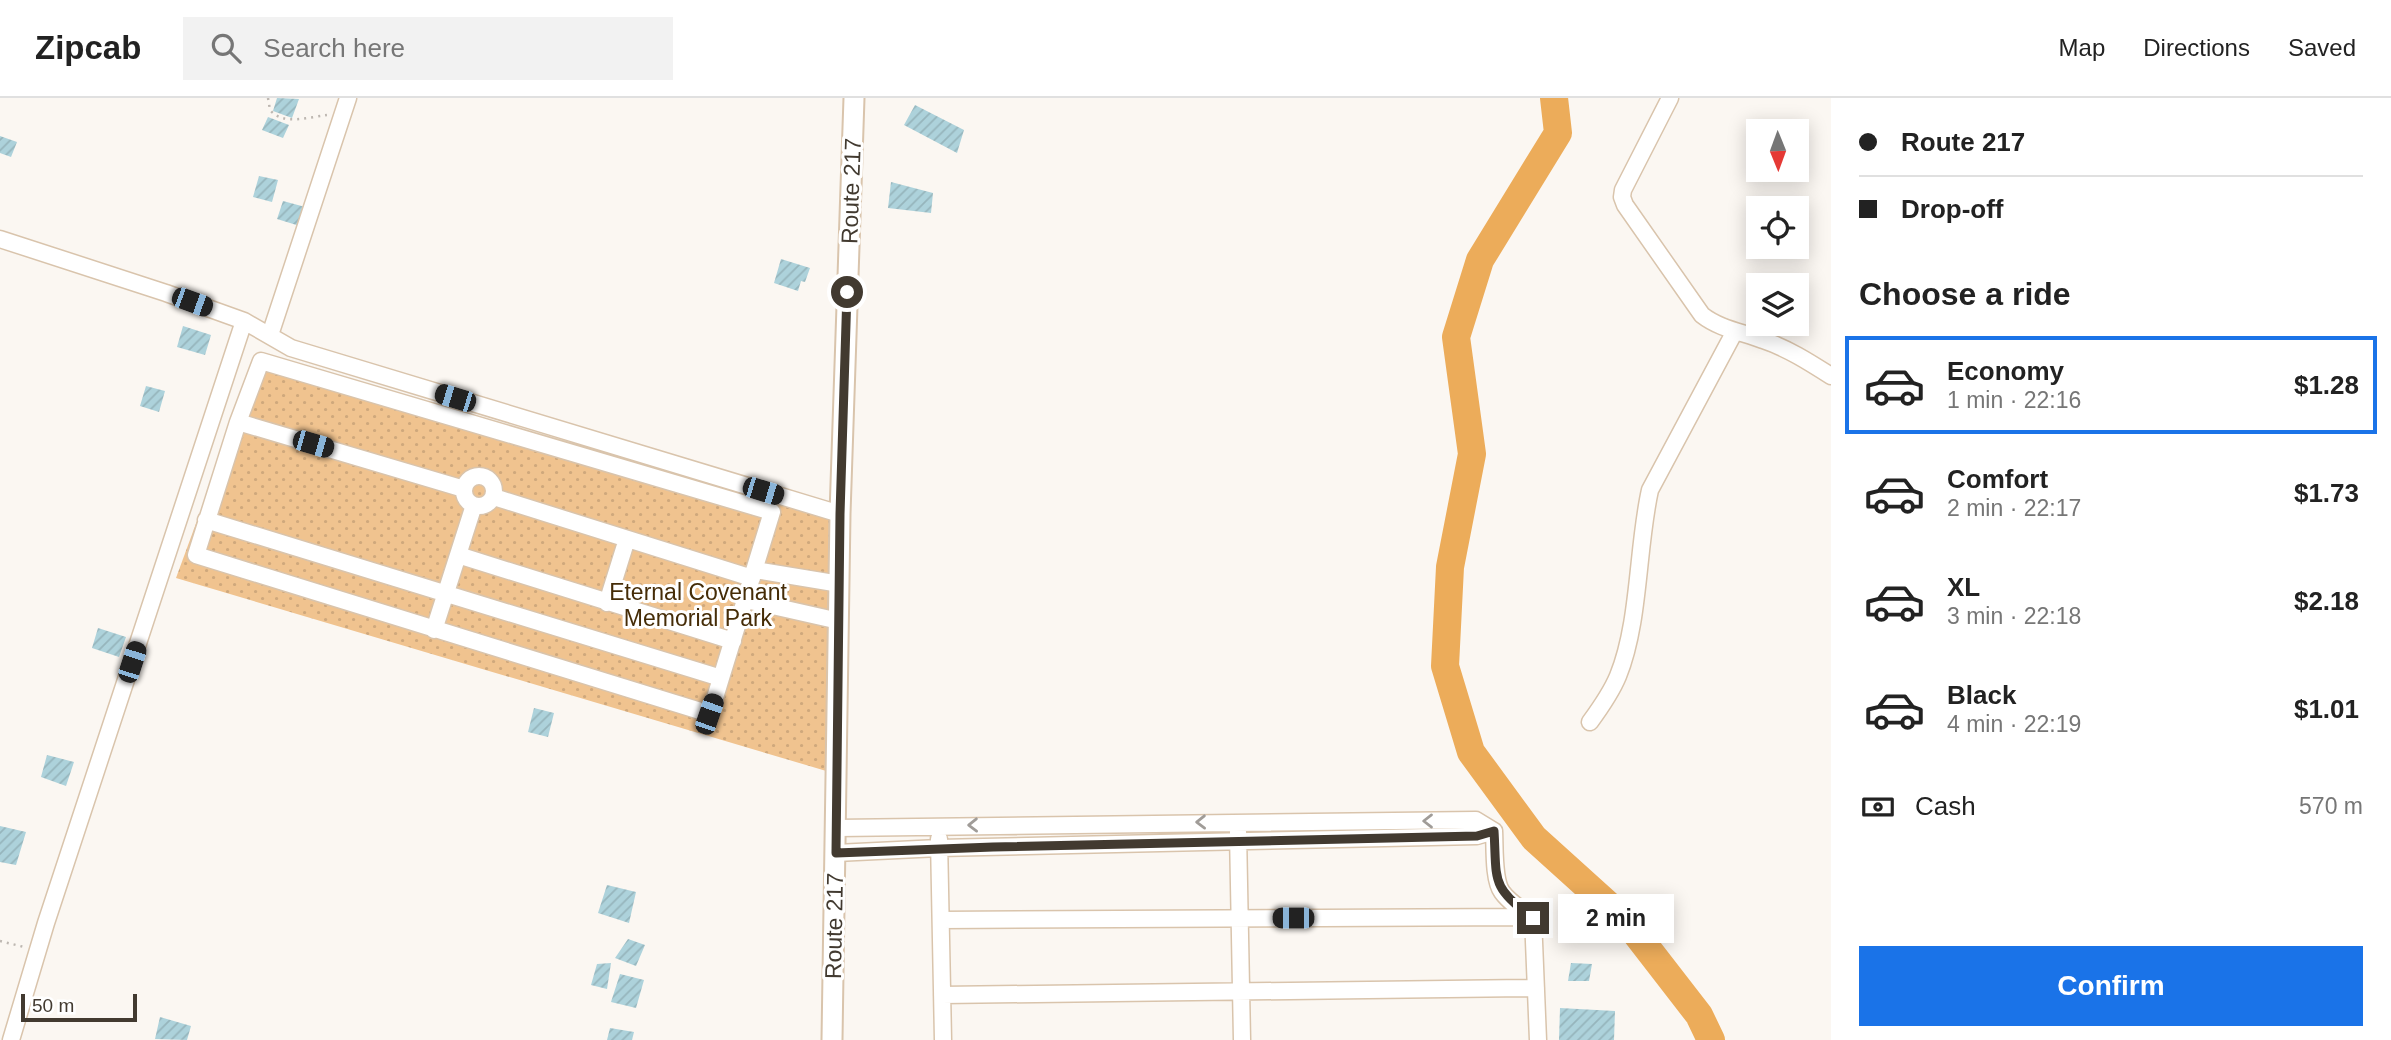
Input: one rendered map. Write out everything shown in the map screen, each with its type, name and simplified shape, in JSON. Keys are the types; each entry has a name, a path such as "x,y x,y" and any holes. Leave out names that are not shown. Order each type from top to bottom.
{"main road":[{"name":"Route 217","path":"832,1040 840,514 854,98"}],"street":[{"path":"1670,98 1623,190 1622,197 1702,315 1711,322 1800,356 1831,376"},
{"path":"270,335 346,105"},
{"path":"0,239 244,321 290,348 840,514"},
{"path":"11,1040 244,321"},
{"path":"1590,722 1609,695 1627,647 1650,490 1735,331"},
{"path":"261,361 772,512 709,714 196,555 206,520 261,361"},
{"path":"238,422 464,489"},
{"path":"482,476 492,483 494,496 486,505 474,505 468,501 464,489 467,481 482,476"},
{"path":"494,496 627,539 753,574 840,584"},
{"path":"434,630 474,505"},
{"path":"206,520 721,678"},
{"path":"607,603 627,539"},
{"path":"458,555 733,641"},
{"path":"746,600 839,621"},
{"path":"837,828 1476,820 1494,831"},
{"path":"1237,822 1242,1040"},
{"path":"939,826 943,1040"},
{"path":"836,853 939,848 1477,836 1494,831"},
{"path":"1494,831 1501,891 1513,904 1533,918"},
{"path":"941,920 1533,918"},
{"path":"1533,918 1538,1040"},
{"path":"943,995 1536,988"}],"path":[{"path":"268,98 273,114 290,119 346,105"},
{"path":"0,941 38,951"}],"green space":[{"name":"Eternal Covenant Memorial Park","path":"258,354 836,518 833,773 176,578"}],"building":[{"path":"277,98 299,99 292,118 273,111"},
{"path":"915,105 964,130 957,153 904,125"},
{"path":"268,117 289,125 283,138 262,130"},
{"path":"0,136 17,142 11,157 0,153"},
{"path":"259,176 278,180 272,202 253,197"},
{"path":"891,182 933,193 931,213 888,208"},
{"path":"283,201 309,208 303,227 277,219"},
{"path":"781,259 810,268 798,291 774,283"},
{"path":"183,326 211,335 205,355 177,347"},
{"path":"146,386 165,391 159,412 140,406"},
{"path":"98,628 126,637 119,657 92,648"},
{"path":"534,708 554,713 548,737 528,732"},
{"path":"47,755 74,762 66,786 41,777"},
{"path":"0,826 26,832 16,865 0,862"},
{"path":"607,885 636,892 629,923 598,913"},
{"path":"628,939 645,945 636,966 615,958"},
{"path":"611,963 607,989 591,985 597,964"},
{"path":"1571,963 1592,964 1589,981 1568,981"},
{"path":"620,974 644,980 636,1008 611,1002"},
{"path":"1560,1008 1615,1011 1614,1040 1559,1040"},
{"path":"160,1017 191,1026 187,1040 155,1039"},
{"path":"610,1028 634,1032 632,1040 607,1040"}],"waterway":[{"path":"1554,98 1558,133 1480,260 1456,337 1472,454 1450,567 1445,666 1471,752 1534,838 1627,922 1699,1015 1711,1040"}],"route":[{"path":"847,292 840,514 836,853 939,848 1477,836 1494,831 1501,891 1513,904 1533,918"}]}
